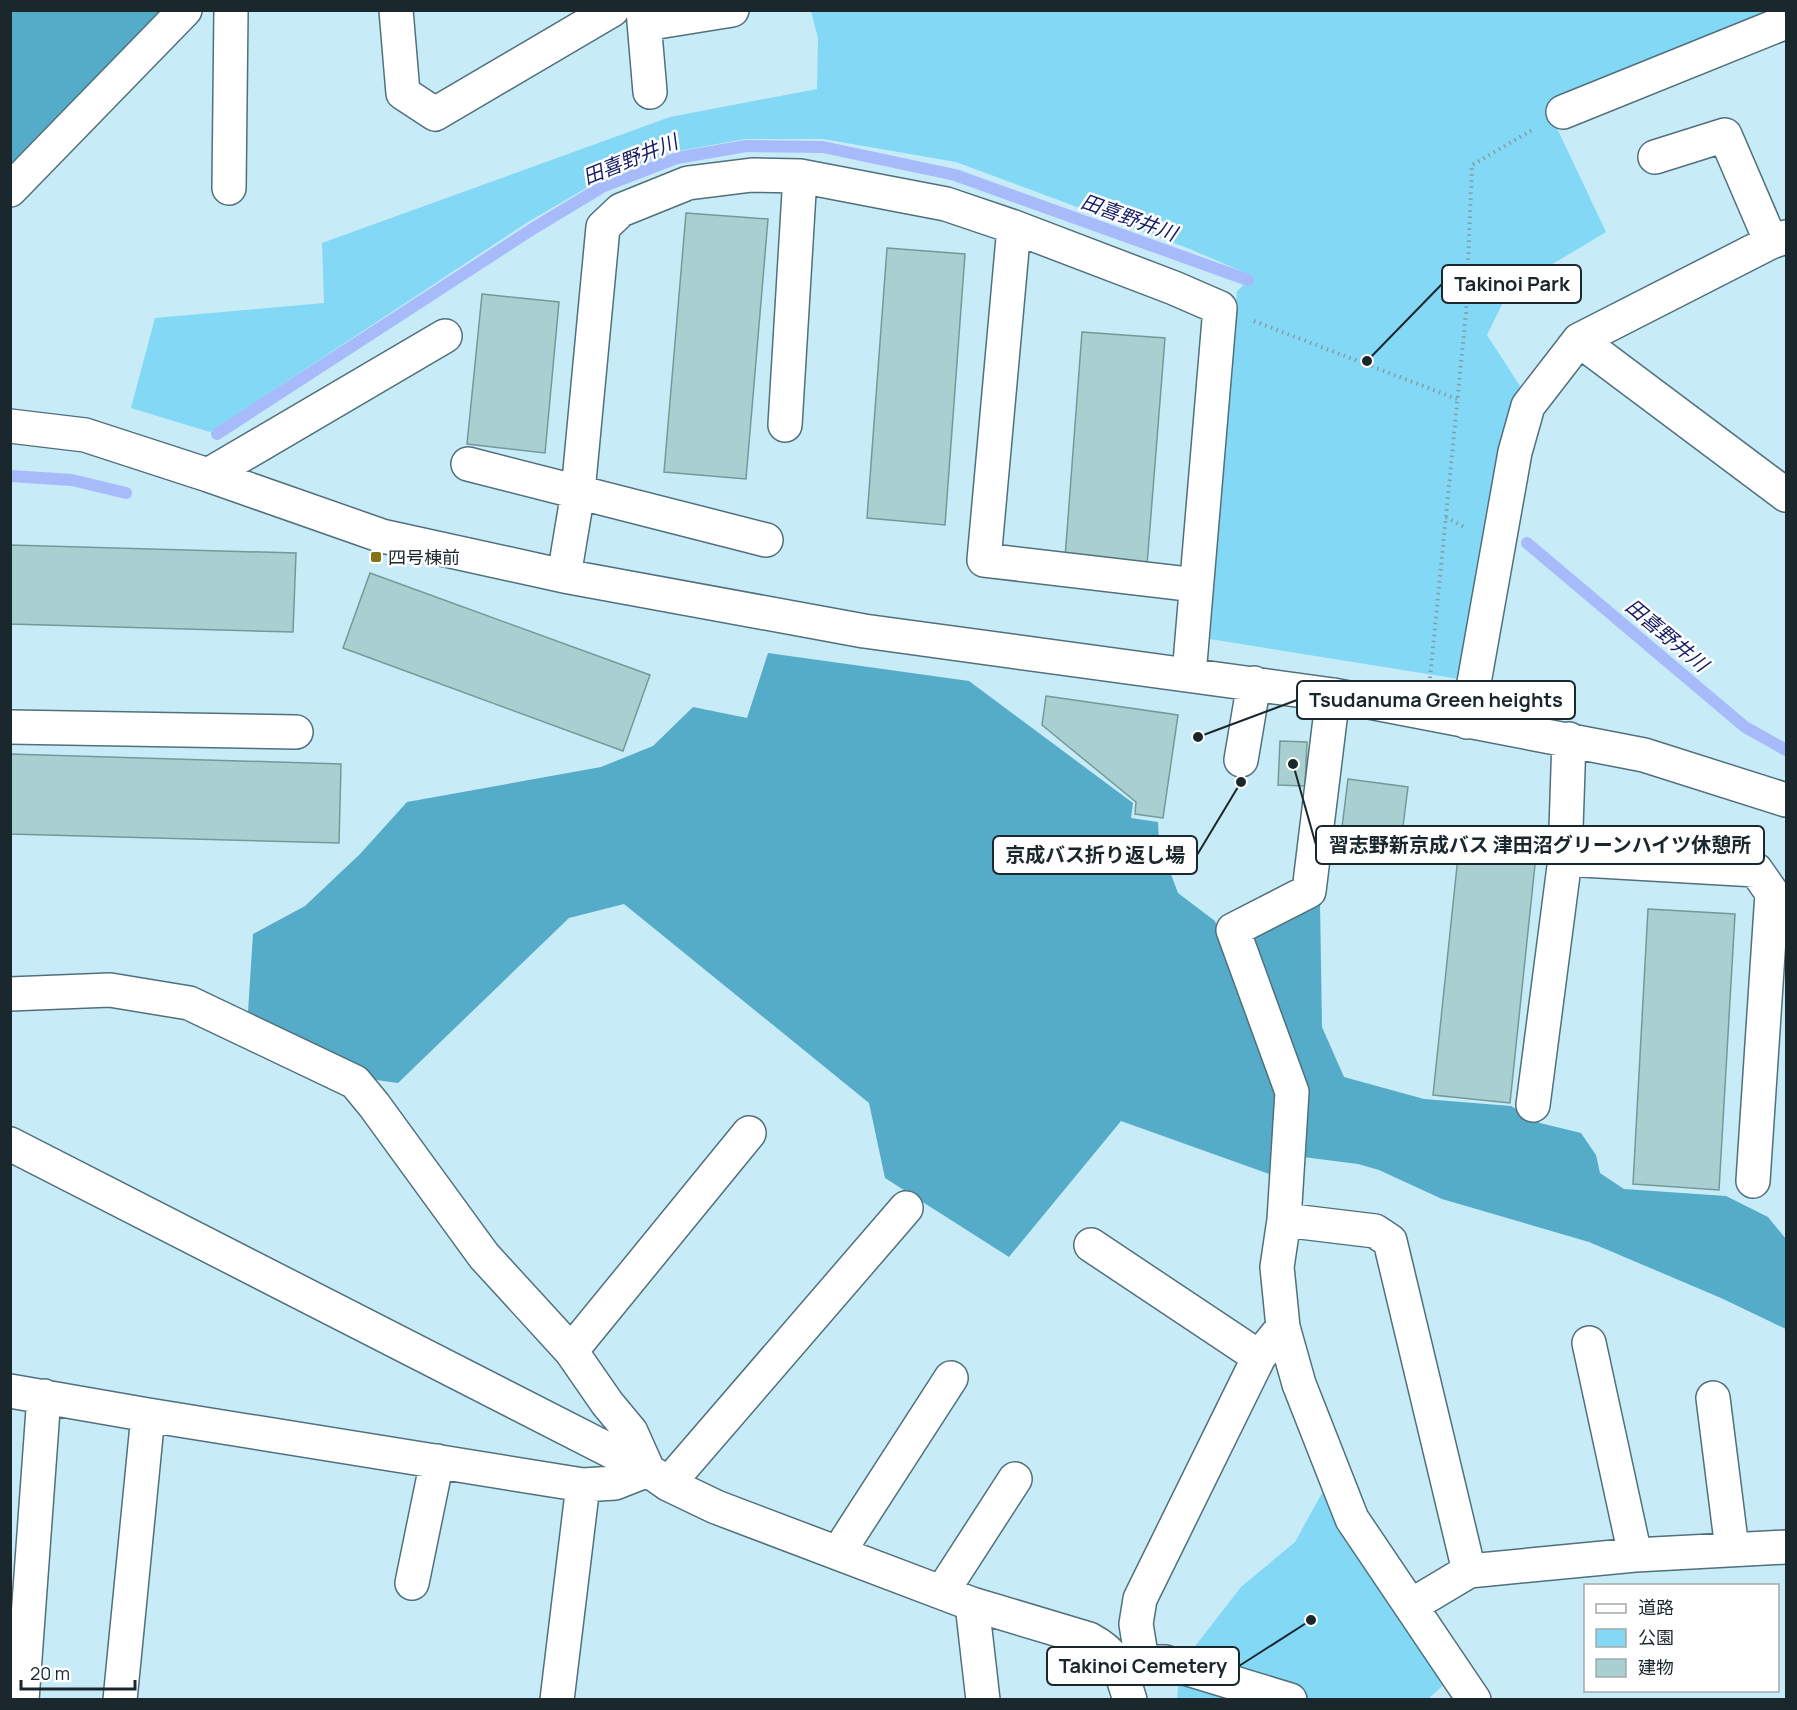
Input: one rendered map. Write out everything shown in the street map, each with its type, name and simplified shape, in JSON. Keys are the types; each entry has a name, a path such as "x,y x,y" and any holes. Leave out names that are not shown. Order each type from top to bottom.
{"street":[{"path":"10,190 185,10"},
{"path":"229,188 231,10"},
{"path":"396,10 403,93 435,114 612,10"},
{"path":"650,92 644,17 732,10"},
{"path":"1563,112 1786,22"},
{"path":"1467,722 1515,452 1528,406 1579,340 1779,240 1725,135 1655,157"},
{"path":"564,576 578,492 603,227 621,210 688,183 752,174 800,176 946,204 1014,227 1220,308 1189,675"},
{"path":"785,425 800,176"},
{"path":"1014,227 984,560 1196,585"},
{"path":"208,474 445,336"},
{"path":"1579,340 1786,495"},
{"path":"10,426 85,435 208,474 382,536 564,576 864,631 1333,695 1644,755 1786,801"},
{"path":"468,464 766,540"},
{"path":"1241,760 1254,683"},
{"path":"1333,695 1309,891 1233,930 1292,1092 1284,1220 1277,1267 1283,1327 1299,1384 1352,1519 1474,1700"},
{"path":"10,727 296,732"},
{"path":"1533,1105 1565,859 1569,739"},
{"path":"1565,859 1756,870 1772,893 1753,1181"},
{"path":"10,994 110,990 189,1003 355,1082 484,1256 571,1351 607,1403 631,1432 658,1477"},
{"path":"571,1351 749,1133"},
{"path":"10,1144 716,1507 957,1598 1089,1639 1130,1662 1165,1662 1290,1700"},
{"path":"10,1391 583,1485 658,1477 906,1208"},
{"path":"1284,1220 1375,1231 1390,1241 1469,1571"},
{"path":"1091,1245 1259,1357"},
{"path":"1130,1700 1130,1662 1140,1599 1259,1357 1283,1327"},
{"path":"1589,1343 1635,1555"},
{"path":"838,1553 951,1378"},
{"path":"21,1700 44,1396"},
{"path":"1713,1398 1732,1549"},
{"path":"120,1700 148,1415"},
{"path":"412,1583 436,1461"},
{"path":"982,1700 957,1598 1015,1479"},
{"path":"557,1700 583,1485"},
{"path":"1412,1605 1469,1571 1635,1555 1786,1547"}],"path":[{"path":"1430,682 1466,313 1472,165 1563,112"},
{"path":"1220,308 1457,399"}],"green space":[{"path":"1780,10 1547,107 1606,232 1509,290 1487,335 1520,386 1503,451 1459,679 1210,639 1237,291 1248,281 1248,274 1190,249 956,162 823,139 745,139 673,152 600,180 528,222 210,432 131,408 155,318 324,303 322,243 670,117 817,89 818,38 811,11"},
{"path":"1327,1484 1447,1682 1428,1699 1177,1700 1179,1678 1189,1654 1241,1587 1295,1542"}],"shaded area":[{"path":"11,11 165,11 11,170"},
{"path":"768,653 969,681 1133,803 1131,818 1158,822 1159,842 1178,893 1215,921 1278,1096 1275,1176 1121,1121 1009,1257 885,1178 869,1103 624,904 569,918 398,1083 369,1079 248,1012 253,934 305,906 360,854 407,802 601,767 653,746 693,707 747,718"},
{"path":"1320,902 1322,1027 1344,1077 1424,1099 1511,1106 1540,1123 1581,1133 1596,1155 1600,1173 1624,1189 1726,1196 1768,1217 1786,1239 1786,1329 1721,1298 1589,1242 1442,1199 1379,1170 1358,1164 1303,1157 1247,936"}],"building":[{"path":"686,213 768,219 746,479 664,472"},
{"path":"887,248 965,254 945,525 867,518"},
{"path":"482,294 559,302 545,453 467,444"},
{"path":"1082,332 1165,338 1147,565 1065,558"},
{"path":"10,545 296,553 293,632 10,624"},
{"path":"370,573 650,675 623,751 343,648"},
{"path":"1046,696 1178,715 1163,818 1135,814 1136,802 1042,725"},
{"path":"1280,741 1307,742 1305,786 1278,785"},
{"path":"10,754 341,764 339,843 10,834"},
{"path":"1348,779 1408,787 1402,834 1342,827"},
{"path":"1461,828 1538,836 1510,1103 1433,1095"},
{"path":"1648,909 1735,914 1719,1190 1633,1184"}],"waterway":[{"name":"田喜野井川","path":"217,434 534,228 602,187 677,158 746,146 823,147 955,175 1248,280"},
{"name":"田喜野井川","path":"10,476 72,480 126,493"},
{"name":"田喜野井川","path":"1527,543 1745,727 1786,750"}],"place":[{"name":"Takinoi Park","path":"1367,361"},
{"name":"四号棟前","path":"376,557"},
{"name":"Tsudanuma Green heights","path":"1198,737"},
{"name":"習志野新京成バス 津田沼グリーンハイツ休憩所","path":"1293,764"},
{"name":"京成バス折り返し場","path":"1241,782"},
{"name":"Takinoi Cemetery","path":"1311,1620"}]}
